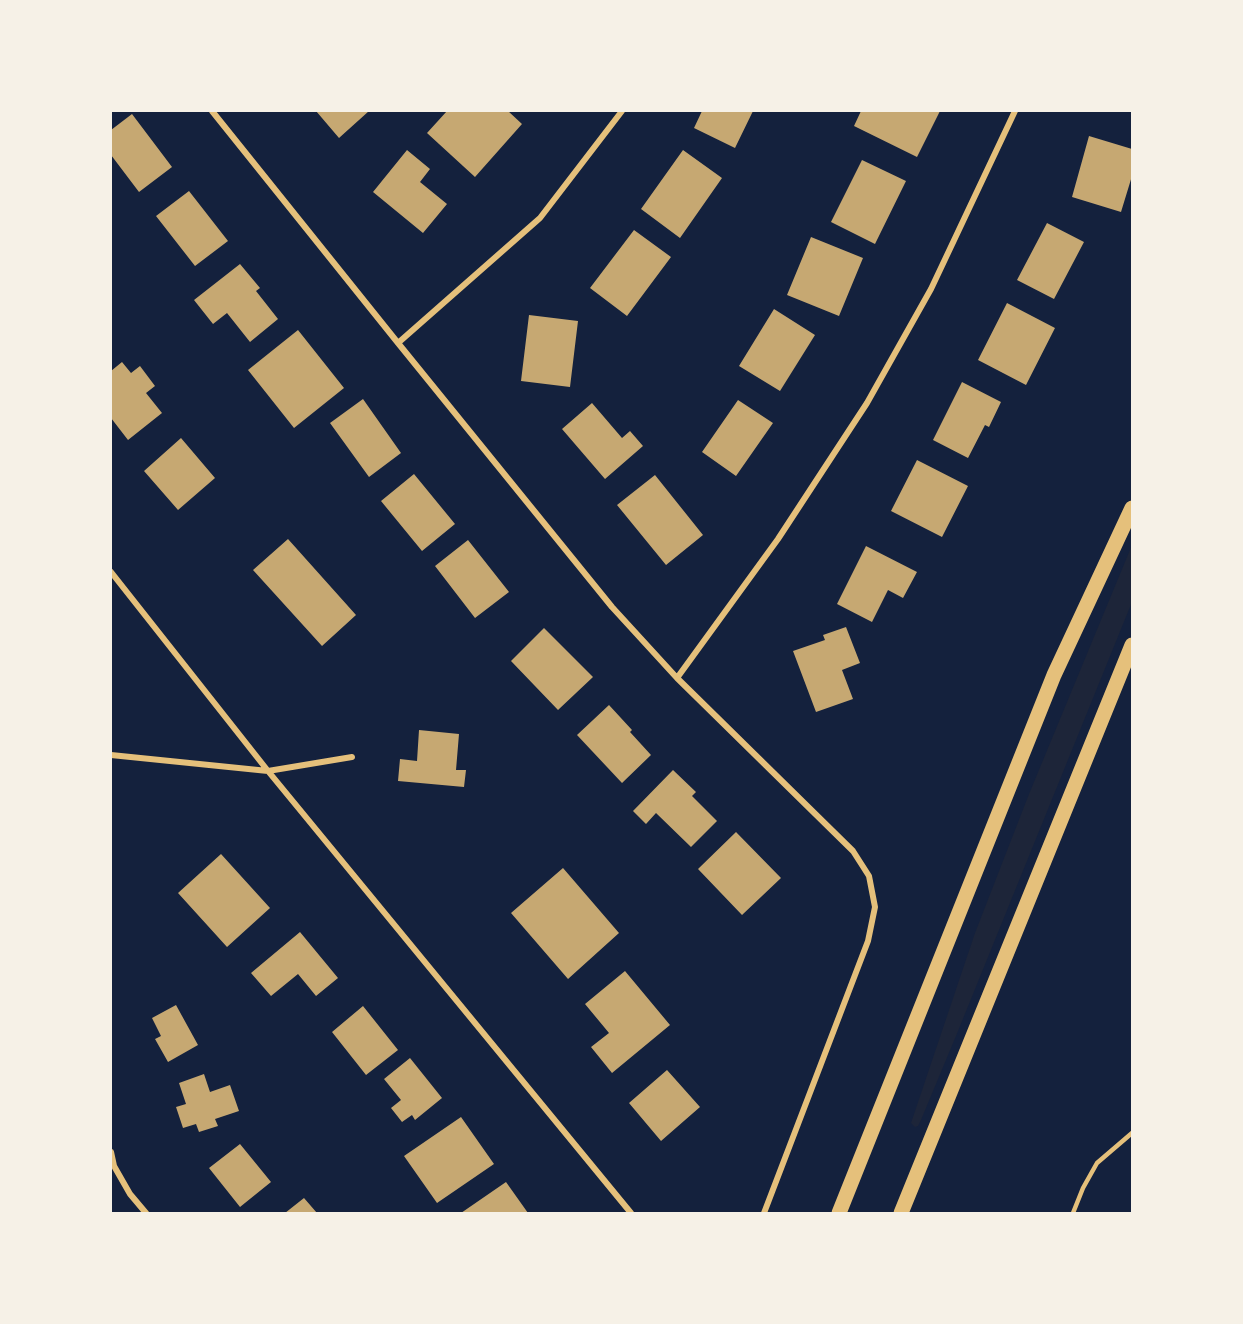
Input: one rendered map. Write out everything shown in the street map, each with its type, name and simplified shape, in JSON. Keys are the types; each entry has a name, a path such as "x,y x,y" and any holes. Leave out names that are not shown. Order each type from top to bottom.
{"main road":[{"path":"839,1213 1054,675 1132,508"},
{"path":"901,1213 1132,645"}],"street":[{"path":"212,111 612,607 676,678 853,851 869,876 875,907 868,941 764,1213"},
{"path":"398,343 540,218 622,111"},
{"path":"676,678 778,539 867,404 931,289 1015,111"},
{"path":"111,572 268,771 631,1213"},
{"path":"111,755 268,771 352,757"},
{"path":"111,1152 114,1166 130,1194 146,1213"}],"lane":[{"path":"1073,1213 1083,1188 1097,1163 1132,1133"}],"shaded area":[{"path":"1132,545 1132,602 956,1036 921,1120 915,1127 911,1123 975,933 1029,794"}],"building":[{"path":"316,111 369,111 339,138"},
{"path":"447,111 508,111 522,124 475,177 427,133"},
{"path":"702,111 753,111 735,148 694,128"},
{"path":"861,111 940,111 917,157 854,126"},
{"path":"132,114 172,167 139,192 111,155 111,130"},
{"path":"1089,136 1132,149 1132,176 1121,212 1072,197"},
{"path":"407,150 430,169 420,182 447,204 423,233 373,192"},
{"path":"683,150 722,178 680,238 641,209"},
{"path":"862,160 906,181 875,244 831,222"},
{"path":"189,191 228,241 195,266 156,216"},
{"path":"1047,223 1084,242 1054,299 1017,280"},
{"path":"634,230 671,257 627,316 590,288"},
{"path":"811,237 863,258 839,316 787,295"},
{"path":"240,264 260,288 256,291 278,319 250,342 227,313 213,324 194,300"},
{"path":"1007,303 1055,328 1026,385 978,360"},
{"path":"774,309 815,335 780,391 739,366"},
{"path":"529,315 578,321 570,387 521,381"},
{"path":"298,330 344,388 294,428 248,370"},
{"path":"122,362 131,373 140,366 155,386 146,393 162,413 128,440 111,418 111,371"},
{"path":"962,382 1001,402 989,427 985,425 968,458 933,440"},
{"path":"363,399 401,453 369,477 330,423"},
{"path":"738,400 773,423 736,476 702,452"},
{"path":"592,403 622,438 630,431 643,446 605,479 562,429"},
{"path":"181,438 215,478 178,510 144,471"},
{"path":"917,460 968,486 942,537 891,511"},
{"path":"414,474 455,524 422,551 381,501"},
{"path":"655,475 703,535 666,565 617,505"},
{"path":"288,539 356,615 322,646 253,570"},
{"path":"468,540 509,592 475,618 435,566"},
{"path":"866,546 917,572 903,598 888,590 872,622 837,604"},
{"path":"846,627 860,663 842,670 853,699 816,712 793,651 825,640 823,635"},
{"path":"544,628 593,677 558,710 511,661"},
{"path":"609,705 651,755 622,783 577,735"},
{"path":"419,730 459,734 456,770 466,770 464,787 398,781 400,759 417,761"},
{"path":"673,770 696,792 692,796 717,821 691,847 656,813 646,824 633,811"},
{"path":"736,832 781,878 742,915 698,869"},
{"path":"221,854 270,908 227,947 178,893"},
{"path":"563,868 619,933 568,979 511,913"},
{"path":"300,932 338,978 316,996 298,974 271,996 251,973"},
{"path":"625,971 670,1025 612,1073 591,1047 609,1033 585,1004"},
{"path":"176,1005 198,1045 168,1062 155,1039 161,1036 152,1018"},
{"path":"363,1006 398,1050 366,1075 332,1032"},
{"path":"410,1058 442,1098 415,1120 412,1115 402,1122 391,1108 401,1100 384,1079"},
{"path":"667,1070 700,1107 661,1141 629,1103"},
{"path":"204,1074 210,1092 230,1085 239,1111 215,1119 218,1126 199,1132 196,1124 183,1128 176,1107 186,1104 179,1083"},
{"path":"461,1117 494,1164 437,1203 404,1156"},
{"path":"240,1144 271,1182 240,1207 209,1168"},
{"path":"506,1182 528,1213 461,1213"},
{"path":"304,1198 317,1213 285,1213"}]}
